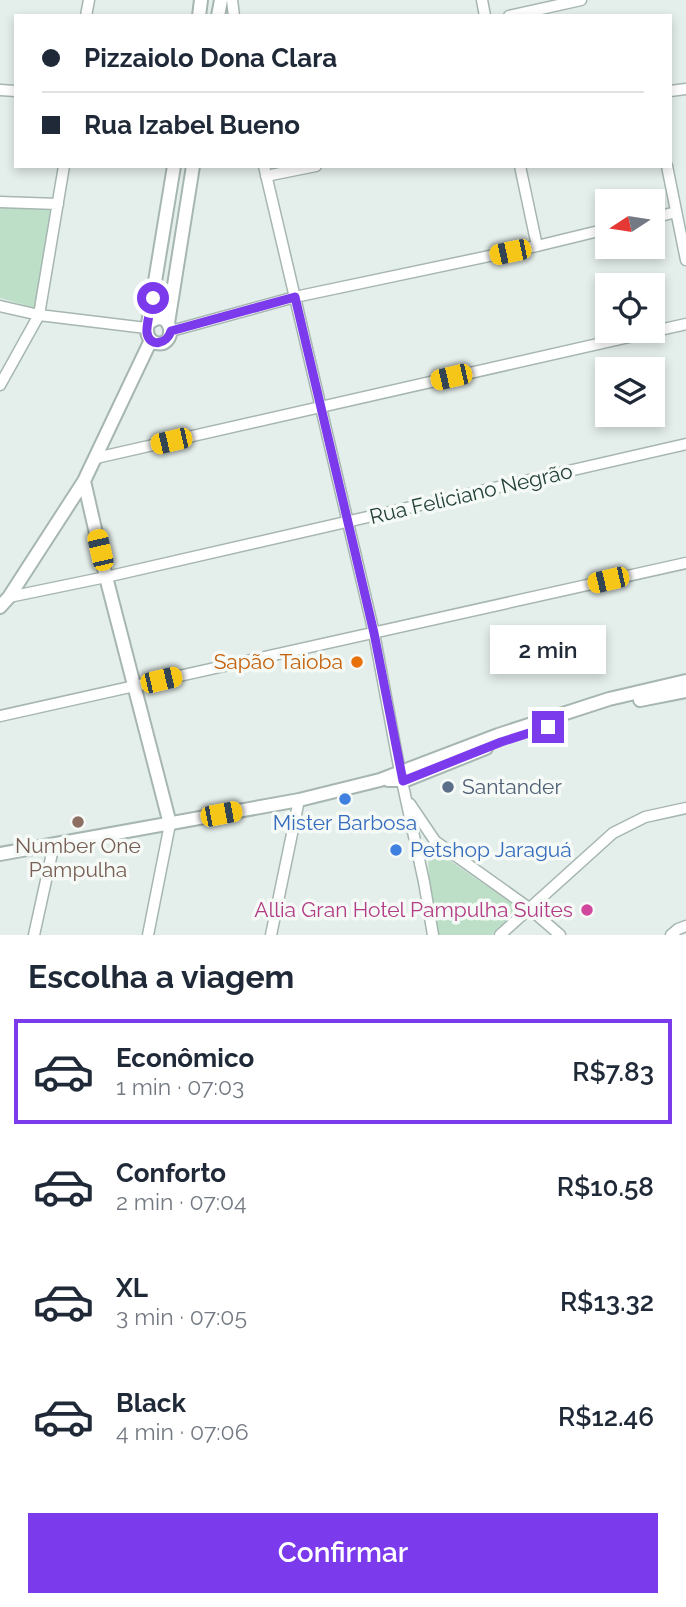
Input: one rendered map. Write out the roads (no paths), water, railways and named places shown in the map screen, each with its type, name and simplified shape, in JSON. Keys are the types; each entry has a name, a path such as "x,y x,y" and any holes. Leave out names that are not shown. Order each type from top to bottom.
{"street":[{"path":"518,14 581,0"},
{"path":"0,385 39,315 64,168"},
{"path":"174,168 149,331 157,343 165,341 170,335 193,168"},
{"path":"296,168 265,171 374,633 433,935"},
{"path":"520,168 537,246"},
{"path":"667,168 686,260"},
{"path":"0,202 58,204"},
{"path":"665,215 676,212"},
{"path":"169,327 595,232"},
{"path":"0,306 39,315 149,331"},
{"path":"0,607 84,481 155,319 169,327"},
{"path":"96,458 686,324"},
{"name":"Rua Feliciano Negrão","path":"9,597 686,444"},
{"path":"84,481 170,824 148,935"},
{"path":"74,497 80,495 88,498"},
{"path":"0,716 686,563"},
{"path":"402,777 498,735 609,699 686,681"},
{"path":"0,854 299,800 402,777 611,706 686,691"},
{"path":"271,935 299,800"},
{"path":"408,800 435,842 529,908 560,935"},
{"path":"500,935 613,833 645,817 686,808"},
{"path":"418,853 420,846 435,842"},
{"path":"34,935 54,844"},
{"path":"671,935 686,926"}],"place":[{"name":"Sapão Taioba","path":"357,662"},
{"name":"Santander","path":"448,787"},
{"name":"Mister Barbosa","path":"345,799"},
{"name":"Number One Pampulha","path":"78,822"},
{"name":"Petshop Jaraguá","path":"396,850"},
{"name":"Allia Gran Hotel Pampulha Suites","path":"587,910"}]}
